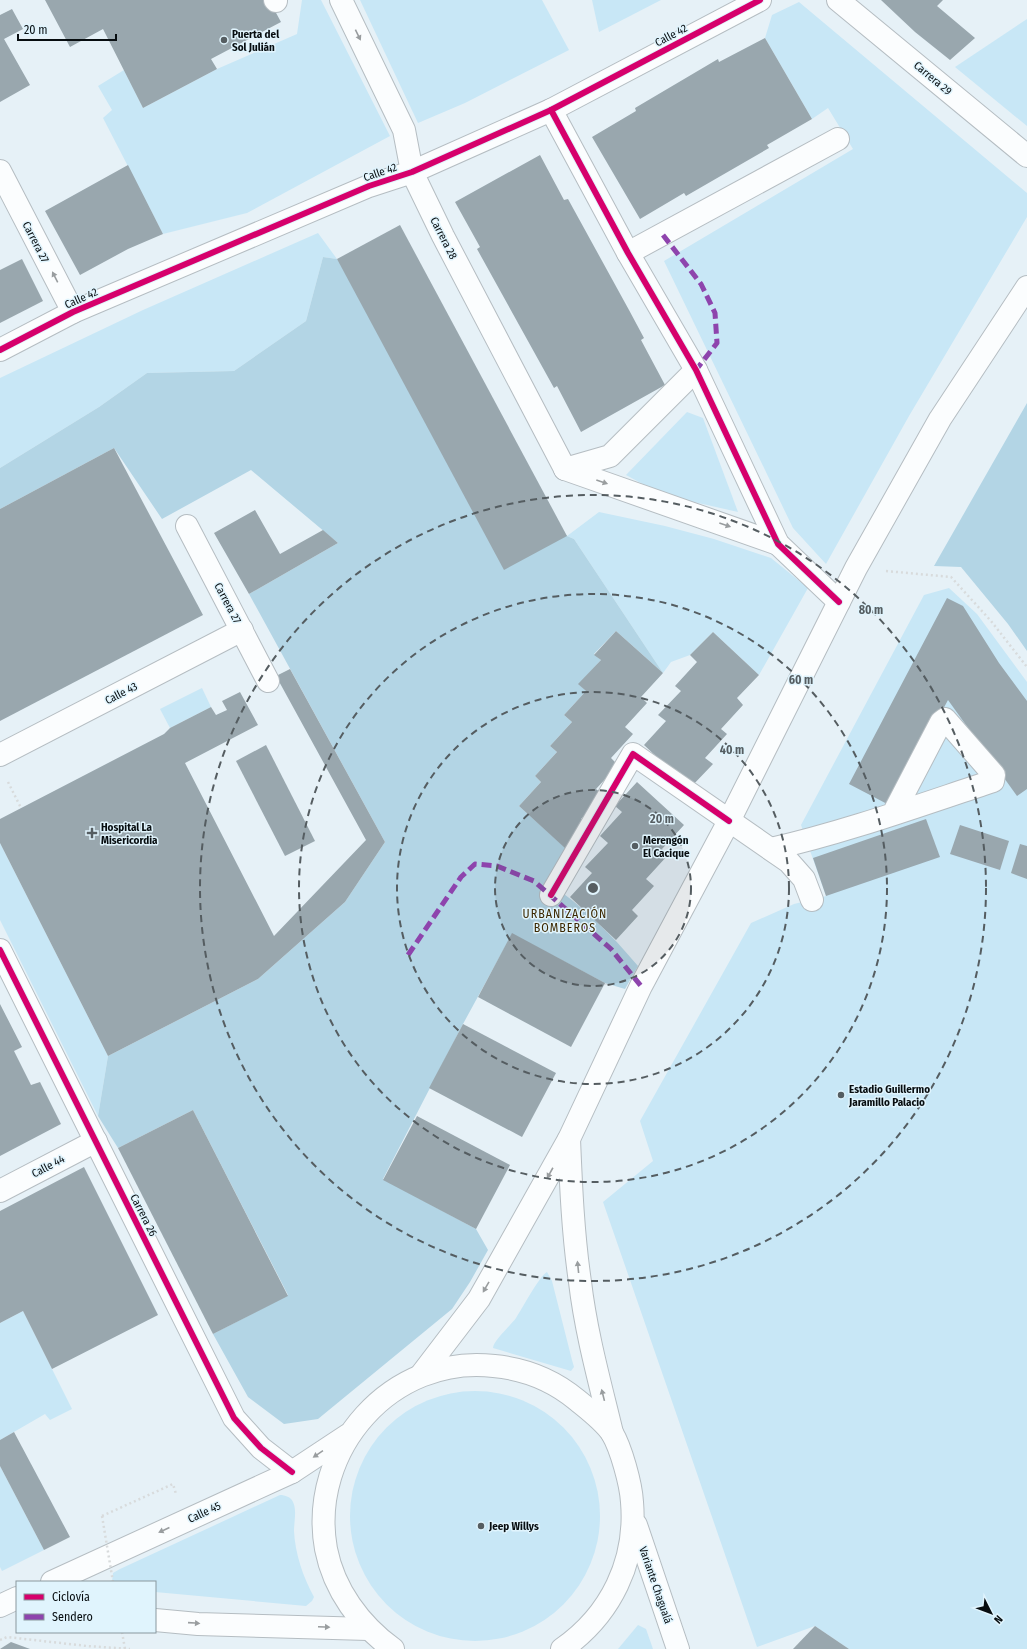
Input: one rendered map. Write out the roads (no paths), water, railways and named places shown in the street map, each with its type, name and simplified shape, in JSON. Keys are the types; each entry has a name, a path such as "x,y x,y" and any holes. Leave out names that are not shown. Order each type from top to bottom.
{"main road":[{"name":"Carrera 28","path":"341,0 404,130 412,172 443,236 565,469"},
{"name":"Calle 42","path":"0,350 73,312 369,186 412,172 551,110 760,0"},
{"name":"Carrera 29","path":"838,0 1027,156"},
{"path":"551,110 628,253 696,370 778,544 839,602"},
{"path":"628,253 838,139"},
{"name":"Carrera 27","path":"0,172 73,312"},
{"path":"420,1375 479,1299 569,1140 641,986 728,821 856,568 940,419 1027,287"},
{"path":"565,469 610,456 696,370"},
{"path":"565,469 778,544"},
{"name":"Carrera 27","path":"187,526 268,681"},
{"name":"Calle 43","path":"0,755 242,630"},
{"path":"771,849 807,841 892,814 993,781 994,775 948,720 941,722 892,814"},
{"path":"551,895 633,754 789,862 804,879 812,900"},
{"name":"Carrera 26","path":"0,950 234,1418 261,1448 292,1472"},
{"path":"562,1649 587,1629 607,1606 623,1572 630,1550 634,1521 631,1490 612,1433 594,1358 580,1283 571,1206 569,1140"},
{"name":"Calle 44","path":"0,1191 96,1141"},
{"path":"373,1638 349,1605 335,1578 326,1549 324,1519 327,1488 336,1459 351,1433 371,1409 388,1394 420,1375 450,1367 480,1364 511,1368 540,1377 566,1391 590,1410 612,1433"},
{"name":"Calle 45","path":"54,1581 292,1472 351,1433"},
{"name":"Variante Chagualá","path":"634,1521 678,1649"},
{"path":"0,1607 16,1599"},
{"path":"0,1607 16,1610"},
{"path":"156,1620 373,1638 393,1649"}],"place":[{"name":"Puerta del Sol Julián","path":"224,40"},
{"name":"Hospital La Misericordia","path":"92,833"},
{"name":"Merengón El Cacique","path":"635,846"},
{"name":"Estadio Guillermo Jaramillo Palacio","path":"841,1095"},
{"name":"Jeep Willys","path":"481,1526"}],"district":[{"name":"URBANIZACIÓN BOMBEROS","path":"565,921"}]}
